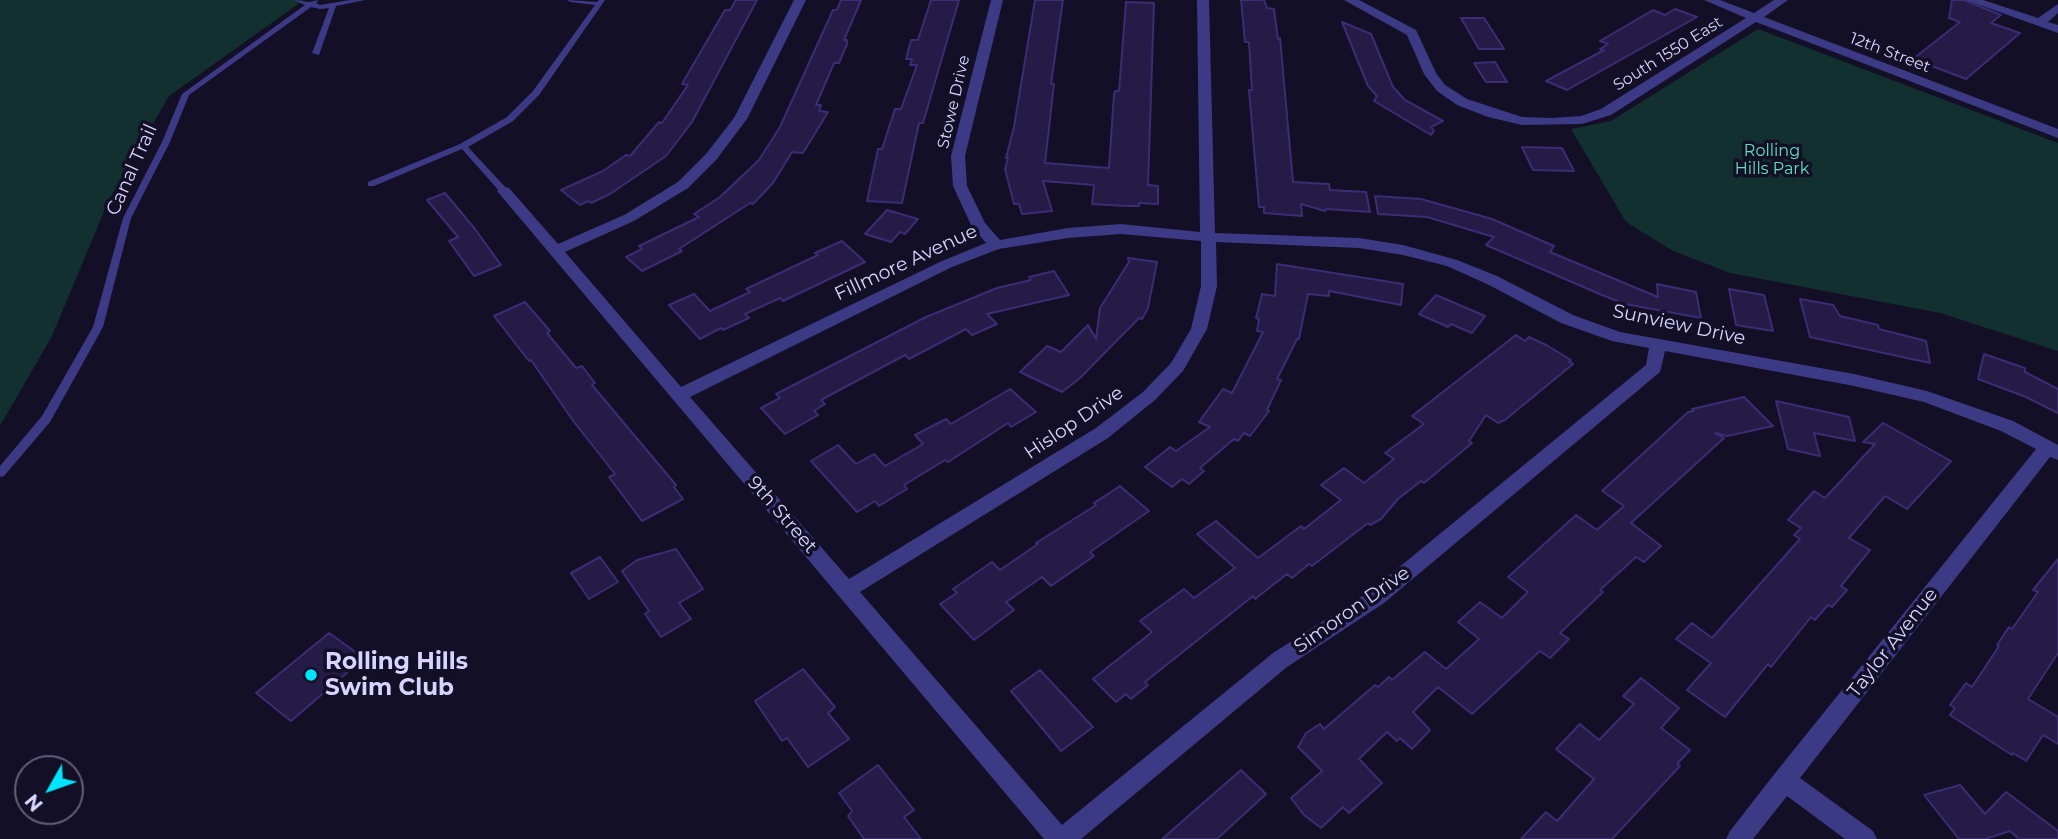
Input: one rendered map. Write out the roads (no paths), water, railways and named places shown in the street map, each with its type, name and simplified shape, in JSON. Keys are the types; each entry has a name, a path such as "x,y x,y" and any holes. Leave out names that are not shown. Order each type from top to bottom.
{"street":[{"path":"555,250 629,218 683,185 712,157 740,119 800,0"},
{"name":"Stowe Drive","path":"996,244 978,225 960,186 958,156 997,0"},
{"name":"Hislop Drive","path":"846,591 1102,433 1149,396 1177,367 1199,329 1209,286 1203,0"},
{"name":"South 1550 East","path":"1350,0 1394,21 1412,33 1430,74 1441,88 1462,102 1522,121 1552,122 1582,120 1605,112 1782,0"},
{"name":"12th Street","path":"1710,0 2058,134"},
{"path":"1972,0 2058,29"},
{"path":"2039,23 2058,7"},
{"name":"9th Street","path":"504,191 1061,839"},
{"name":"Fillmore Avenue","path":"679,395 947,264 996,244 1068,233 1121,229 1210,237"},
{"name":"Sunview Drive","path":"1210,237 1359,243 1403,250 1452,264 1492,280 1567,319 1618,337 1854,380 1927,397 2007,426 2053,450"},
{"name":"Simoron Drive","path":"1061,839 1280,660 1377,597 1654,368 1658,345"},
{"name":"Taylor Avenue","path":"1738,839 2053,450"},
{"path":"1784,780 1865,839"}],"lane":[{"path":"297,0 333,6 362,0"},
{"path":"570,0 601,2"},
{"name":"Canal Trail","path":"0,473 46,419 98,327 127,218 166,142 186,94 312,2"},
{"path":"371,184 463,146 510,119 537,93 601,2"},
{"path":"316,53 333,6"},
{"path":"463,146 504,191"}],"place":[{"name":"Rolling Hills Swim Club","path":"311,675"}],"park label":[{"name":"Rolling Hills Park","path":"1772,160"}]}
